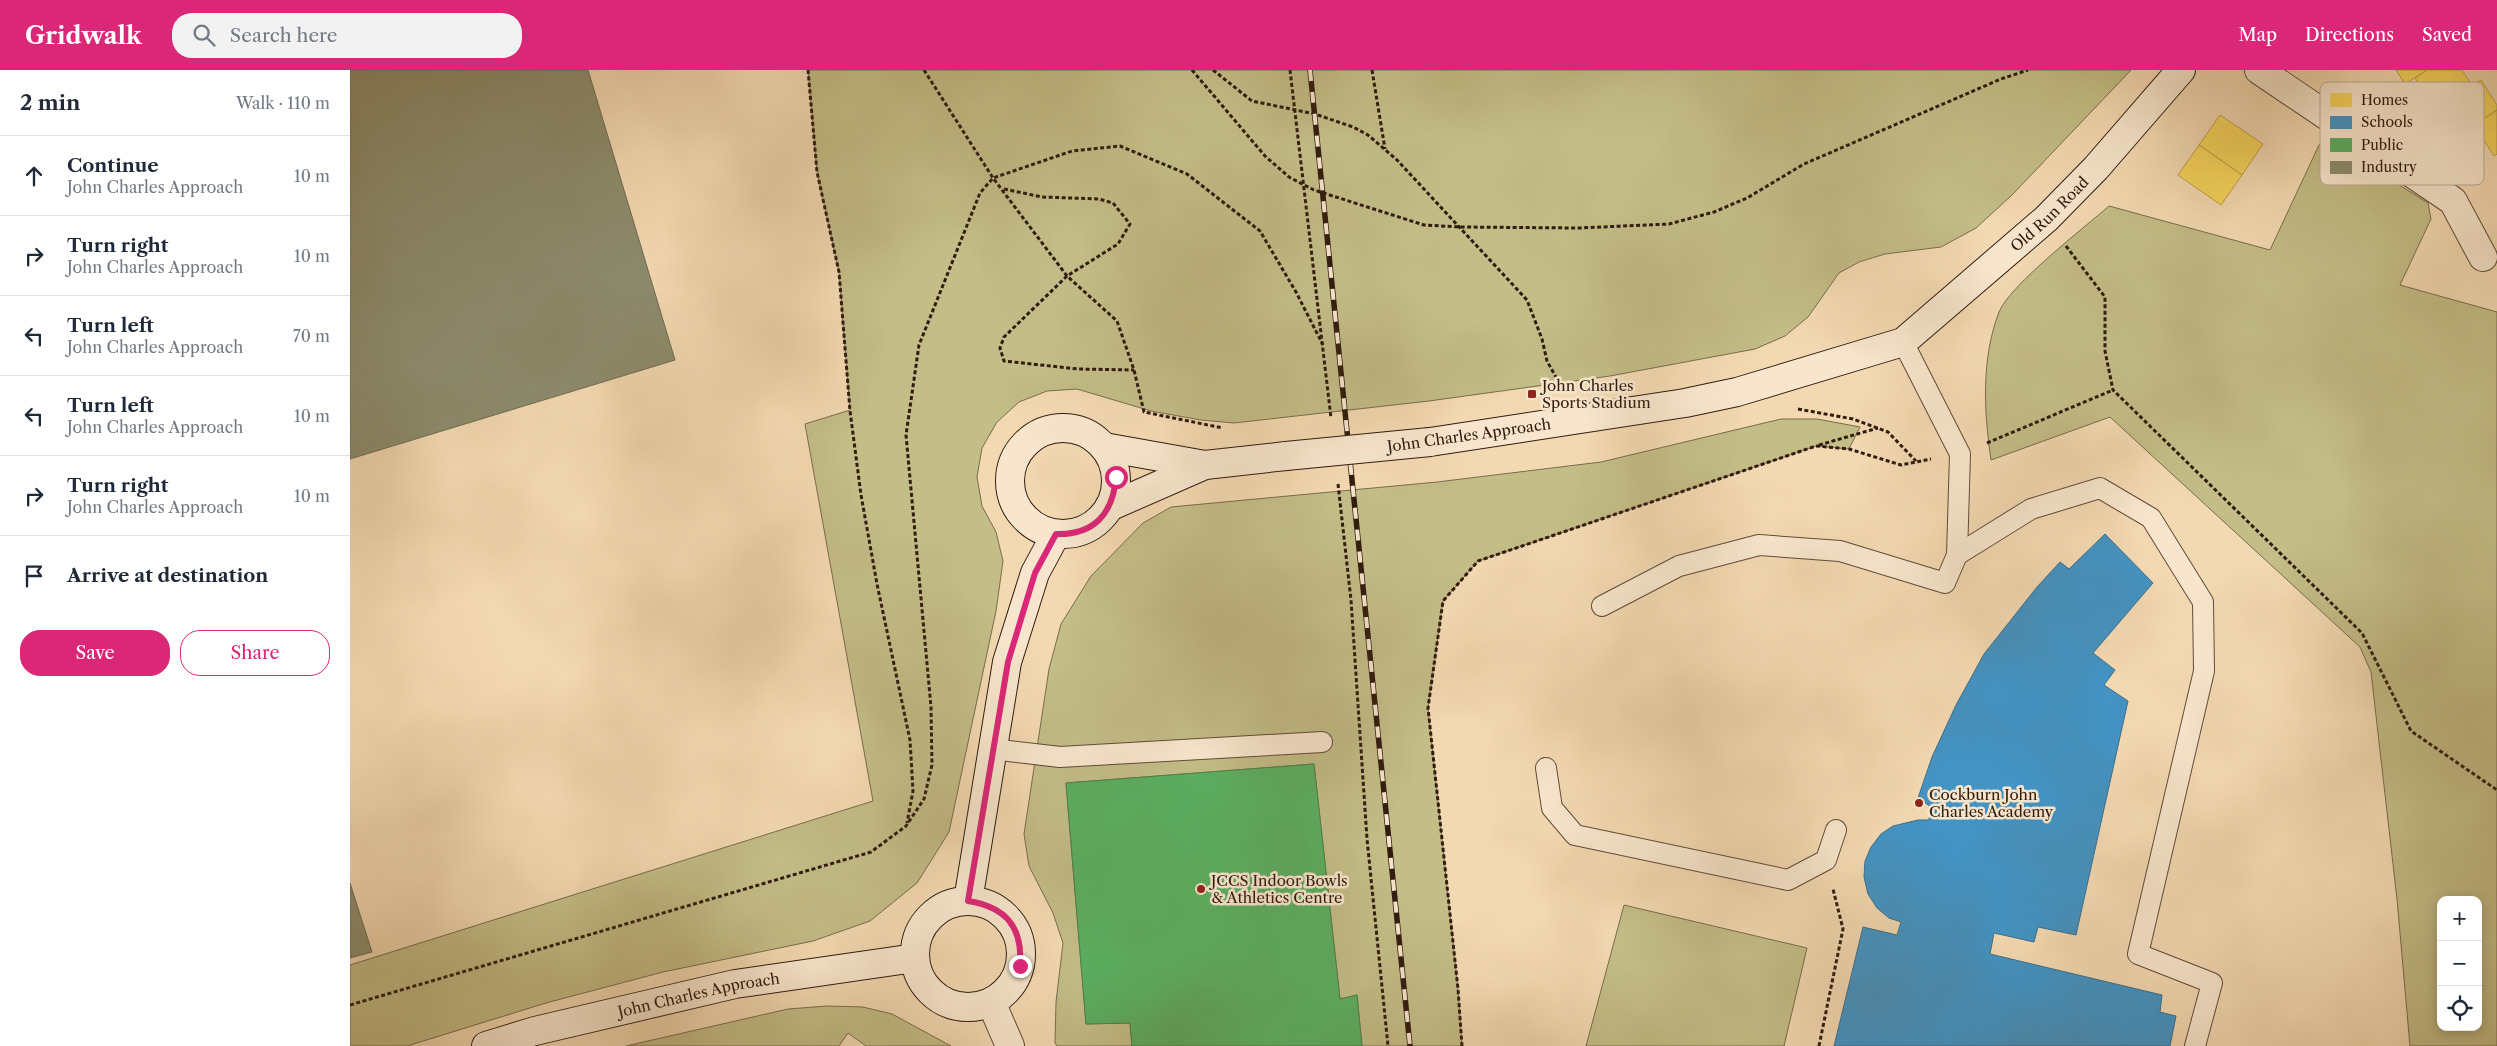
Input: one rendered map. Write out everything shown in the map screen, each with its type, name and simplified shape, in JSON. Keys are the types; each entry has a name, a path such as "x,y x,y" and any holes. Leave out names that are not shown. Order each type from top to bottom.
{"street":[{"name":"Old Run Road","path":"1903,342 2046,219 2096,168 2181,70"},
{"path":"2259,70 2320,111"},
{"path":"2429,185 2453,201 2483,257"},
{"name":"John Charles Approach","path":"1104,447 1205,465 1430,442 1685,403 1737,392 1903,342"},
{"name":"John Charles Approach","path":"1058,428 1075,429 1091,436 1104,447 1112,461 1116,477 1115,492 1109,507 1095,523 1086,529 1075,533 1056,534 1039,528 1026,518 1015,505 1010,489 1010,471 1016,455 1027,442 1041,432 1058,428"},
{"name":"John Charles Approach","path":"1109,507 1205,465"},
{"path":"968,901 1008,662 1035,573 1056,534"},
{"path":"968,901 984,904 998,910 1008,920 1017,934 1021,950 1020,966 1014,980 1004,993 991,1002 980,1006 961,1006 940,999 926,987 918,974 915,958 915,945 926,921 945,906 968,901"},
{"name":"John Charles Approach","path":"486,1046 535,1031 735,984 915,958"},
{"path":"991,1002 1010,1046"}],"lane":[{"path":"1602,606 1679,566 1759,546 1840,551 1945,583 1957,555 1960,454 1903,342"},
{"path":"1957,555 2031,509 2100,488 2151,518 2203,602 2204,671 2138,954 2212,983 2195,1046"},
{"path":"992,749 1060,757 1322,742"},
{"path":"1546,768 1552,808 1575,834 1788,880 1826,860 1836,830"}],"path":[{"path":"808,70 817,172 840,272 850,411 861,495 876,584 910,740 913,791 906,826"},
{"path":"924,70 993,178 1067,276 1117,321 1134,370 1144,412 1196,424"},
{"path":"1192,70 1265,156 1290,177 1324,194 1424,225 1579,228 1669,224 1714,212 1747,198 1804,164 2001,79 2028,70"},
{"path":"1213,70 1252,101 1294,109 1353,127 1386,150 1461,227 1527,300 1542,339 1547,361 1562,388"},
{"path":"1290,70 1331,424"},
{"path":"1372,70 1386,150"},
{"path":"350,1005 872,852 906,826 924,799 932,765 931,707 906,435 919,346 980,193 993,178 1072,151 1120,146 1186,174 1260,231 1296,292 1322,345"},
{"path":"1003,189 1042,197 1099,199 1113,203 1130,224 1118,244 1067,276 1004,337 1000,348 1004,361 1078,369 1134,370"},
{"path":"2046,219 2104,297 2105,351 2113,390 2362,633 2411,731 2497,790"},
{"path":"1816,446 1849,449 1901,465 1960,454 2113,390"},
{"path":"1462,1046 1458,989 1428,708 1443,601 1478,561 1816,446 1878,428"},
{"path":"1338,482 1351,600 1367,839 1388,1046"},
{"path":"1819,1046 1844,929 1826,860"}],"shaded area":[{"path":"808,70 2131,70 2012,195 1976,228 1941,247 1885,254 1859,262 1839,273 1808,317 1785,336 1755,349 1610,376 1429,401 1234,423 1201,420 1151,411 1077,389 1047,391 1019,402 997,422 982,448 977,477 982,506 996,532 1003,561 996,611 949,832 917,883 870,921 813,941 663,972 546,1003 407,1046 350,1046 350,965 873,801 805,424 850,410 839,272 817,172"},
{"path":"2320,144 2320,185 2399,185 2428,203 2431,219 2400,285 2497,312 2497,1046 2410,1046 2397,899 2371,672 2360,647 2110,417 1991,460 1986,404 1987,367 1989,348 1999,312 2017,287 2032,272 2109,206 2270,250"},
{"path":"1781,419 1817,419 1860,427 1849,449 1816,446 1478,561 1443,601 1428,708 1458,989 1462,1046 1362,1046 1357,995 1340,999 1314,764 1066,783 1086,1024 1130,1023 1132,1046 1057,1046 1055,1043 1056,1002 1063,943 1053,913 1029,866 1024,834 1049,669 1061,624 1091,576 1143,523 1171,507 1437,482 1601,462"},
{"path":"1624,905 1807,948 1784,1046 1586,1046"},
{"path":"827,1006 863,1007 892,1014 951,1046 866,1046 848,1033 839,1046 626,1046 788,1009"}],"building: Homes":[{"path":"2396,70 2427,70 2408,82 2404,82"},
{"path":"2427,70 2462,70 2470,82 2418,82 2415,78"},
{"path":"2484,85 2497,105 2497,110 2484,119"},
{"path":"2497,110 2497,154 2494,156 2484,140 2484,118"},
{"path":"2220,115 2263,144 2242,175 2199,145"},
{"path":"2199,145 2242,175 2221,205 2178,175"}],"building: Schools":[{"path":"2105,534 2153,583 2093,653 2115,670 2104,685 2128,701 2076,935 2038,927 2034,942 1994,933 1990,954 2162,995 2160,1012 2176,1016 2170,1046 1834,1046 1863,927 1897,935 1901,922 1889,918 1877,908 1868,894 1864,877 1865,861 1871,847 1881,834 1893,826 1918,820 1929,820 1931,807 1918,798 1932,757 1956,705 1984,654 2037,587 2060,562 2069,569"}],"building: Public":[{"name":"JCCS Indoor Bowls & Athletics Centre","path":"1314,764 1340,999 1357,995 1362,1046 1132,1046 1130,1023 1086,1024 1066,783"}],"building: Industry":[{"path":"350,70 588,70 675,360 350,459"},
{"path":"350,883 372,952 350,958"}],"railway":[{"path":"1310,70 1410,1046"}],"place":[{"name":"John Charles Sports Stadium","path":"1532,394"},
{"name":"Cockburn John Charles Academy","path":"1919,803"},
{"name":"JCCS Indoor Bowls & Athletics Centre","path":"1201,889"}],"route":[{"path":"1020,966 1021,950 1017,934 1008,920 998,910 984,904 968,901 1008,662 1035,573 1056,534 1075,533 1086,529 1103,516 1115,492 1116,477"}]}
